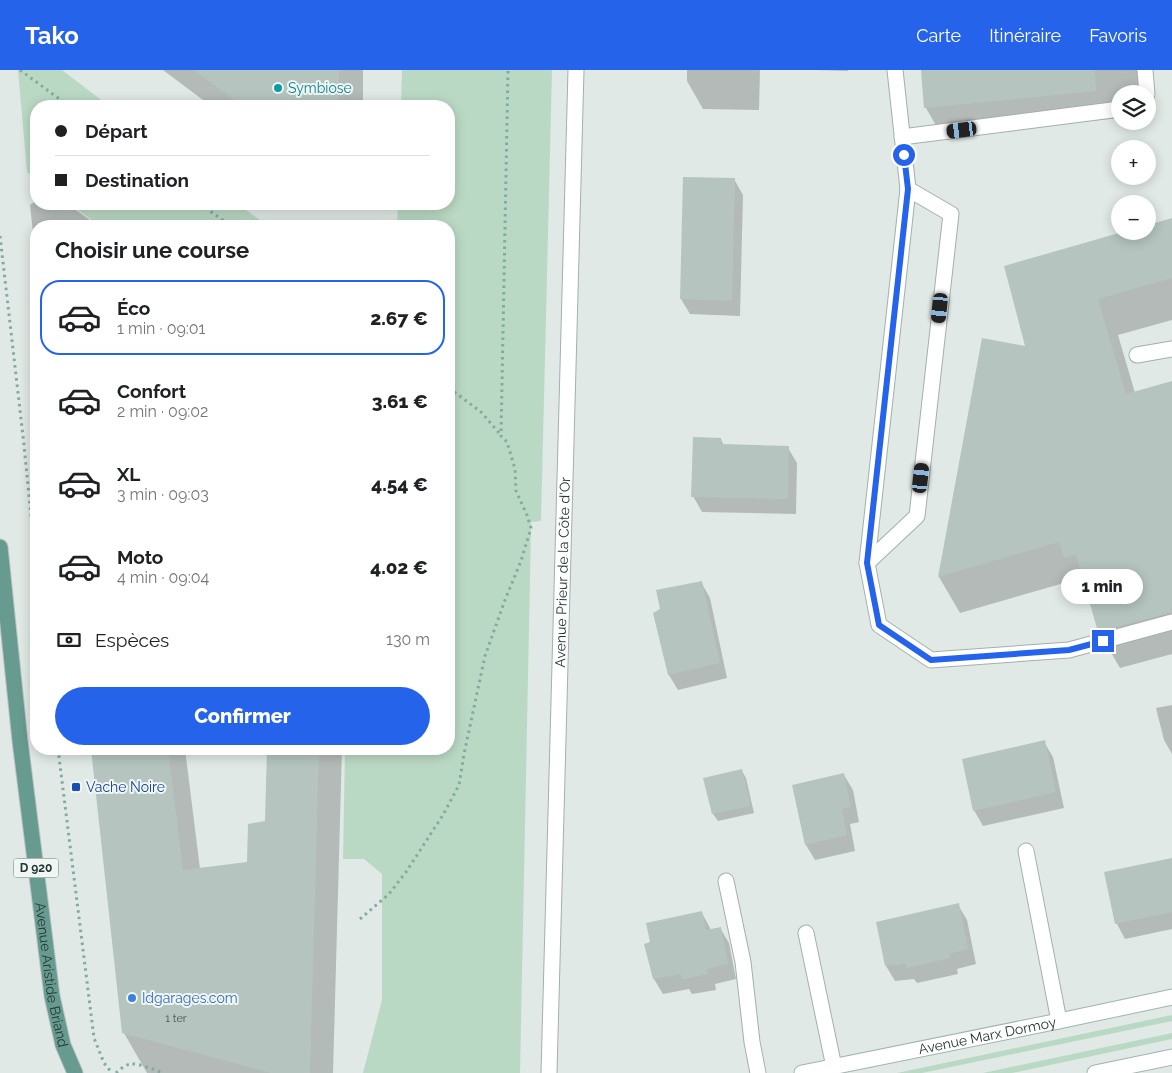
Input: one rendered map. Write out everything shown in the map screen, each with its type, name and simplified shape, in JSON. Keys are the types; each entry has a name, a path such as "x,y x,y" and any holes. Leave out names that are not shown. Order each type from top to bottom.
{"main road":[{"name":"Avenue Aristide Briand","path":"0,547 20,741 52,996 63,1045 75,1073"}],"street":[{"name":"Avenue Prieur de la Côte d'Or","path":"549,1073 576,70"},
{"path":"895,70 908,189 867,563 879,625 931,660 1069,650 1172,622"},
{"path":"1145,70 1147,85"},
{"path":"902,137 1111,111"},
{"path":"867,563 917,516 949,233 951,214 908,189"},
{"path":"1137,355 1172,349"},
{"path":"1026,851 1059,1021"},
{"path":"726,881 743,962 752,1042 758,1073"},
{"path":"806,933 834,1067"},
{"name":"Avenue Marx Dormoy","path":"802,1073 1172,997"},
{"path":"1095,1073 1172,1057"}],"path":[{"path":"20,70 61,100"},
{"path":"501,436 508,70"},
{"path":"208,210 223,220"},
{"path":"0,236 30,506"},
{"path":"360,919 389,894 406,872 443,816 459,785 486,656 505,600 521,561 531,528 516,491 515,469 507,442 481,412 455,392"},
{"path":"59,755 94,1038 104,1063 114,1073 130,1064 140,1065 163,1073"}],"green space":[{"path":"18,70 62,70 101,100 30,100 30,174 27,172"},
{"path":"402,70 552,70 541,521 531,522 520,1073 363,1073 382,1000 382,874 364,859 343,859 345,755 455,755 455,220 397,220 398,210 455,210 455,100 401,100"},
{"path":"78,210 246,210 260,220 92,220"},
{"path":"1172,1015 1172,1021 922,1073 897,1073"},
{"path":"1172,1033 1172,1039 1012,1073 983,1073"}],"building":[{"name":"Symbiose","path":"194,70 339,70 338,100 234,100"},
{"path":"921,70 1095,70 1096,91 924,108"},
{"path":"683,177 735,178 732,301 680,299"},
{"path":"1172,218 1172,278 1098,299 1126,394 1172,381 1172,612 1098,632 1076,555 1064,558 1059,542 938,577 982,338 1025,346 1004,266 1111,235 1111,240 1156,240 1156,223"},
{"path":"693,437 721,438 721,444 789,446 788,499 691,497"},
{"path":"702,581 720,663 668,675 653,613 660,609 656,590"},
{"path":"1045,740 1056,792 973,811 962,759"},
{"path":"92,755 169,755 183,870 247,862 248,824 265,821 267,755 319,755 310,1073 271,1073 122,1033"},
{"path":"742,769 751,806 712,814 703,778"},
{"path":"844,773 851,807 842,809 847,835 805,845 792,785"},
{"path":"1172,858 1172,912 1115,924 1104,872"},
{"path":"959,903 968,949 949,954 951,958 907,968 905,964 885,966 876,922"},
{"path":"702,911 706,930 721,927 728,964 707,969 708,974 682,980 680,974 653,979 644,944 650,942 646,923"}],"place":[{"name":"Symbiose","path":"278,88"},
{"name":"Vache Noire","path":"76,787"},
{"name":"Idgarages.com","path":"132,998"}],"route":[{"path":"904,155 908,189 867,563 879,625 931,660 1069,650 1103,641"}]}
